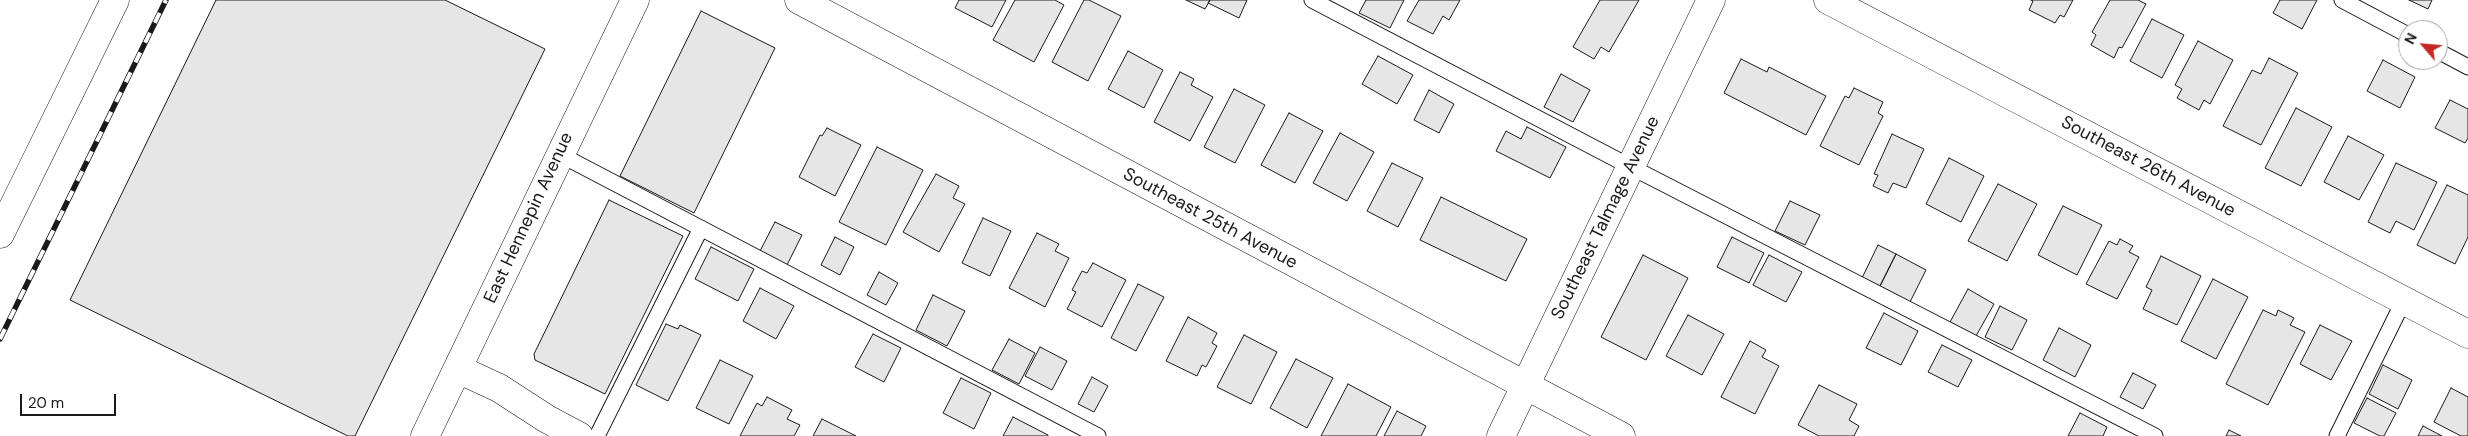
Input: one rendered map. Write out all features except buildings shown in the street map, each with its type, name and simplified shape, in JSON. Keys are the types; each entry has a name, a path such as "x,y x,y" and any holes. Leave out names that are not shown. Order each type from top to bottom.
{"street":[{"path":"0,234 115,0"},
{"name":"East Hennepin Avenue","path":"425,436 559,154 635,0"},
{"name":"Southeast 25th Avenue","path":"799,0 1525,387 1621,436"},
{"name":"Southeast Talmage Avenue","path":"1501,436 1711,0"},
{"name":"Southeast 26th Avenue","path":"1828,0 2468,334"},
{"path":"458,369 499,388 547,419 579,436"}],"lane":[{"path":"1312,0 1631,168 2155,436"},
{"path":"2342,0 2398,30"},
{"path":"2448,56 2468,66"},
{"path":"559,154 1098,436"},
{"path":"597,436 701,228"},
{"path":"2337,436 2404,300"}],"railway":[{"path":"0,339 166,0"}]}
